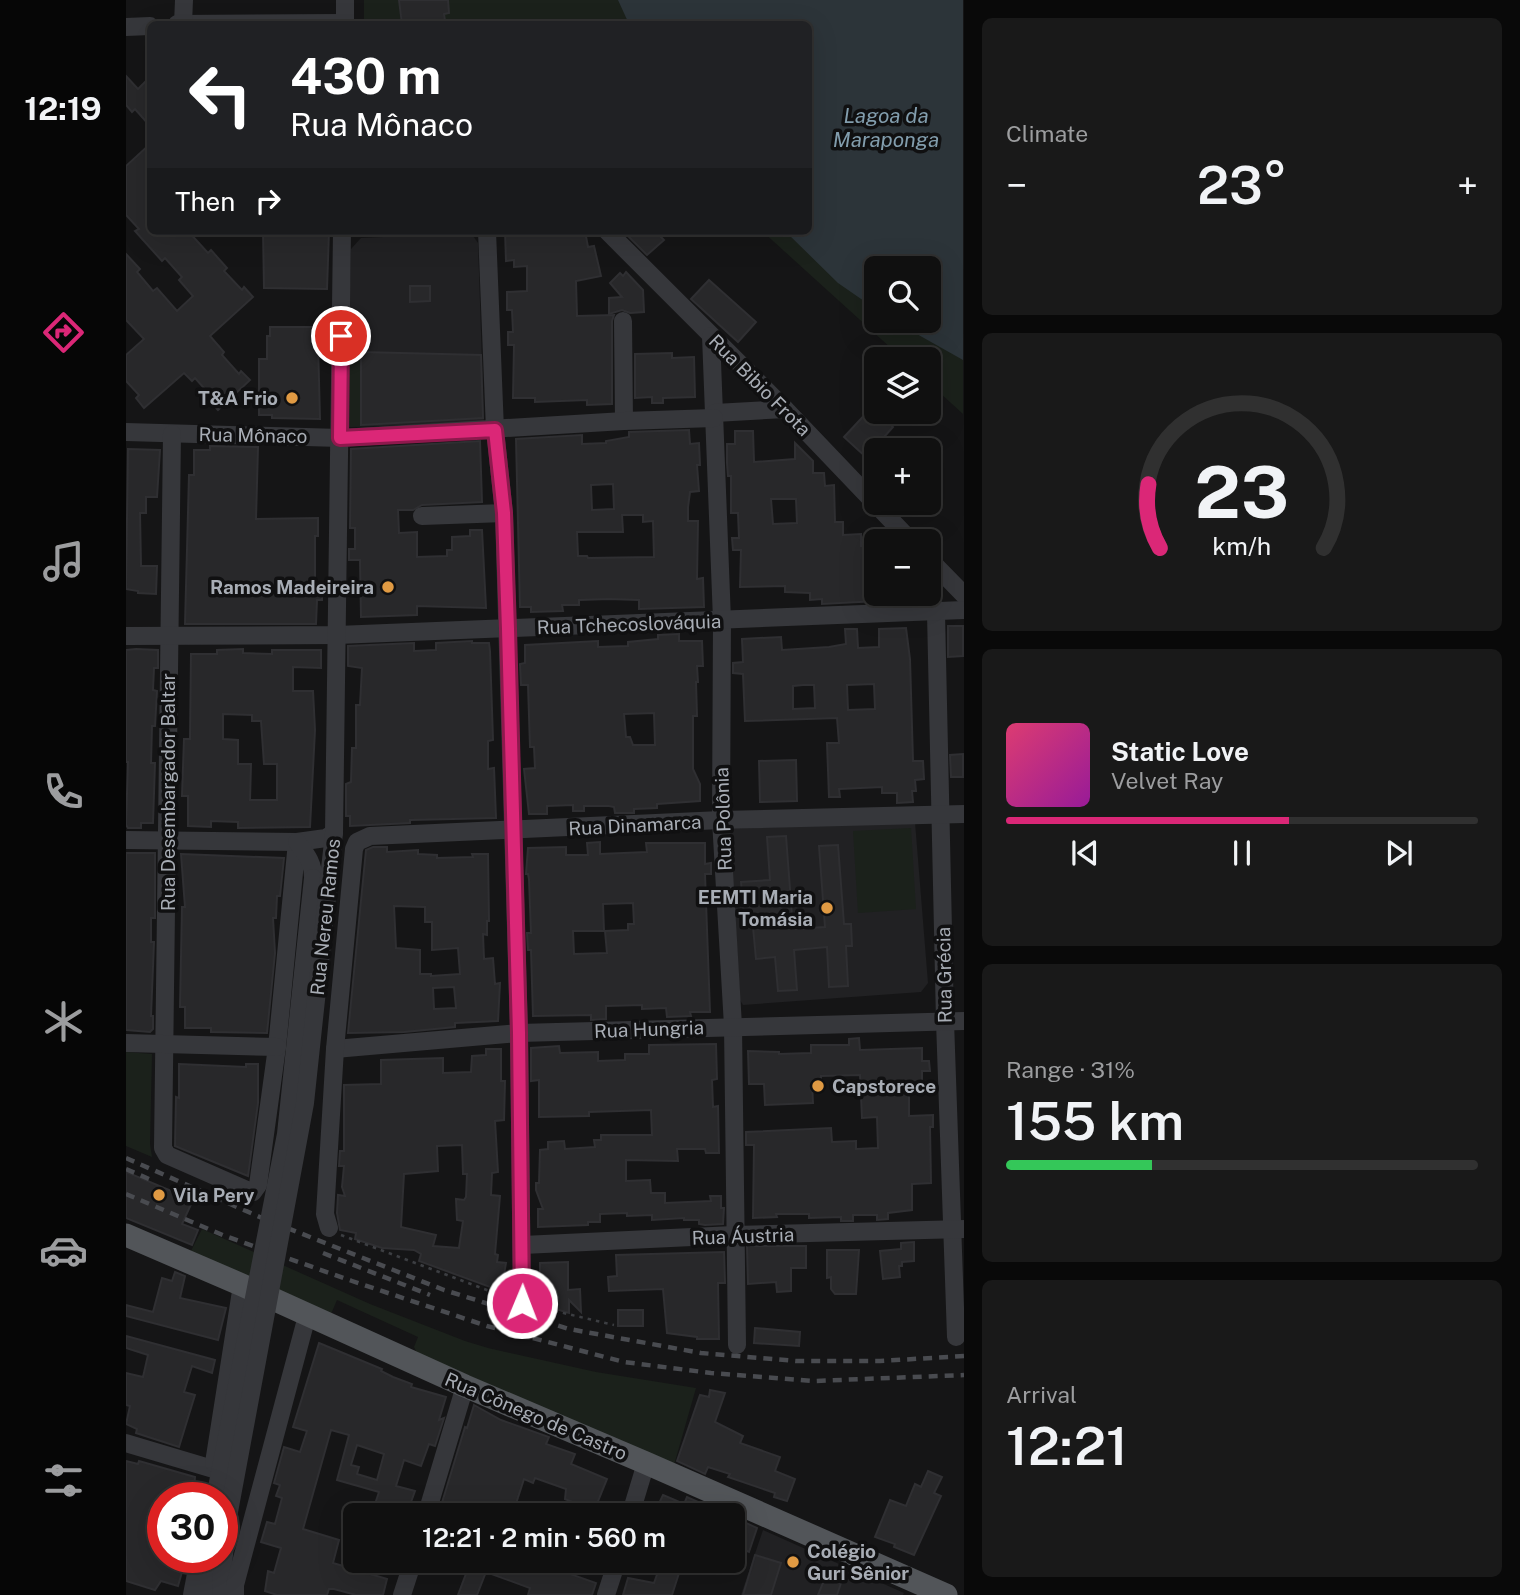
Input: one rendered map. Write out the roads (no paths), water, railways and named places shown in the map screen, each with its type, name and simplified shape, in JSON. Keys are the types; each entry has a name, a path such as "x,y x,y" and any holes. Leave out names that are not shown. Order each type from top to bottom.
{"main road":[{"name":"Rua Cônego de Castro","path":"126,1236 946,1595"}],"street":[{"path":"183,21 184,0"},
{"path":"345,0 345,21"},
{"path":"126,27 147,26"},
{"name":"Rua Nereu Ramos","path":"218,1482 286,1134 321,878 334,833 342,235"},
{"path":"487,235 495,430 504,513 508,629 519,1033 522,1303"},
{"name":"Rua Bibio Frota","path":"611,235 785,409 900,529"},
{"path":"623,321 624,421"},
{"name":"Rua Polônia","path":"711,336 722,620 721,820 733,1026 737,1345"},
{"name":"Rua Mônaco","path":"126,432 340,438 785,409"},
{"name":"Rua Desembargador Baltar","path":"172,434 164,1150 167,1155 249,1191"},
{"path":"422,516 504,513"},
{"path":"941,571 964,595"},
{"name":"Rua Tchecoslováquia","path":"126,636 337,635 964,610"},
{"name":"Rua Grécia","path":"936,613 945,1021 957,1229 956,1337"},
{"name":"Rua Dinamarca","path":"354,849 357,842 370,836 721,820 964,814"},
{"path":"126,840 297,842 326,838 334,833"},
{"path":"297,842 321,878"},
{"name":"Rua Nereu Ramos","path":"249,1191 253,1192 258,1185 278,1047 297,842"},
{"name":"Rua Nereu Ramos","path":"329,1228 326,1214 335,1049 354,849"},
{"name":"Rua Nereu Ramos","path":"222,1595 228,1517 303,1116 321,878"},
{"name":"Rua Hungria","path":"335,1049 519,1033 964,1021"},
{"path":"126,1043 278,1047"},
{"name":"Rua Áustria","path":"523,1245 734,1235 957,1229"},
{"path":"211,1482 242,1285"},
{"path":"235,1595 307,1316"},
{"path":"430,1503 465,1386"},
{"path":"126,1443 213,1469"},
{"path":"634,1503 646,1462"},
{"path":"192,1595 196,1573"},
{"path":"209,1573 209,1595"},
{"path":"402,1595 409,1573"},
{"path":"606,1595 613,1573"}],"water":[{"name":"Lagoa da Maraponga","path":"618,0 963,0 963,360 915,333 941,333 941,256 864,256 864,301 838,283 789,235 812,235 812,21 628,21"}],"railway":[{"path":"126,1158 262,1218 444,1290 569,1329 701,1353 796,1361 880,1361 964,1356"},
{"path":"126,1169 149,1179"},
{"path":"126,1194 225,1236 352,1281 487,1326 624,1362 711,1373 814,1381 964,1375"},
{"path":"323,1253 430,1295"}],"place":[{"name":"T&A Frio","path":"292,398"},
{"name":"Ramos Madeireira","path":"388,587"},
{"name":"EEMTI Maria Tomásia","path":"827,908"},
{"name":"Capstorece","path":"818,1086"},
{"name":"Vila Pery","path":"159,1195"},
{"name":"Colégio Guri Sênior","path":"793,1562"}]}
